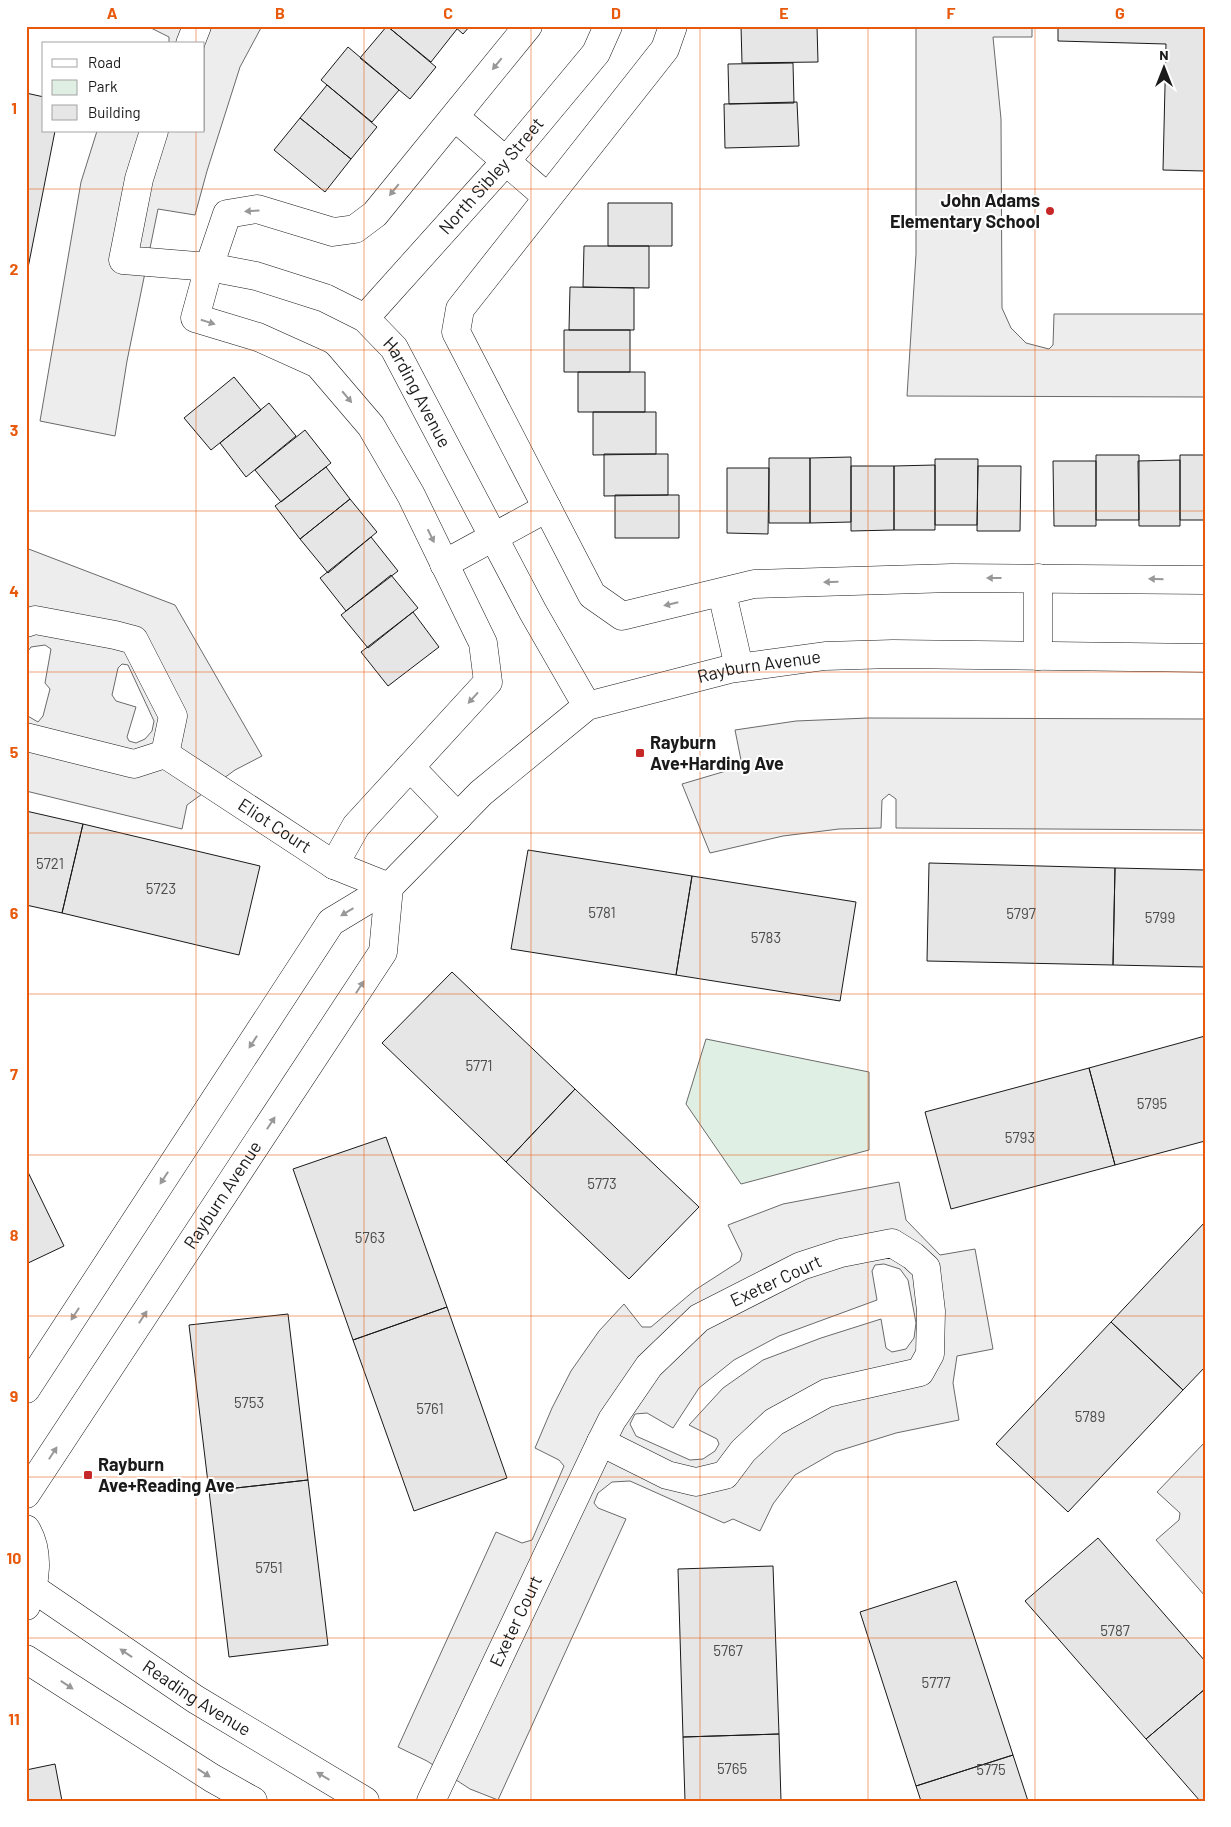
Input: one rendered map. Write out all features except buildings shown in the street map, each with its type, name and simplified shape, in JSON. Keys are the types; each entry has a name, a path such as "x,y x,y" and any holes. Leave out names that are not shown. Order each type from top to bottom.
{"street":[{"path":"191,42 197,26"},
{"path":"334,865 356,826 488,682 483,643 411,495 371,426 318,364 258,337 195,318 209,266 227,214 257,209 333,232 355,228 375,214 528,26"},
{"name":"North Sibley Street","path":"365,318 506,162 596,53 608,26"},
{"path":"673,26 665,49 460,309 456,332 592,595 622,616 754,584 952,578 1205,580"},
{"path":"455,116 547,197"},
{"name":"Harding Avenue","path":"154,132 139,180 123,260 209,266 256,276 325,298 365,318 394,348 533,612 587,706"},
{"path":"444,564 547,508"},
{"path":"1038,578 1038,656"},
{"path":"722,593 738,667"},
{"path":"26,623 35,620 134,640 173,716 165,754 134,764 26,737"},
{"name":"Rayburn Avenue","path":"26,1389 331,922 389,887 481,793 587,706 738,667 825,656 893,654 1205,658"},
{"name":"Eliot Court","path":"165,754 334,865 389,887"},
{"path":"410,767 458,817"},
{"name":"Rayburn Avenue","path":"26,1494 383,952 389,887"},
{"name":"Exeter Court","path":"431,1801 601,1442 612,1420 649,1366 699,1318 801,1266 841,1253 892,1243 913,1256 926,1268 931,1311 930,1354 920,1372 827,1392 774,1422 743,1451 725,1476 696,1482 667,1475 601,1442"},
{"path":"26,1529 36,1562 30,1598"},
{"name":"Reading Avenue","path":"30,1598 365,1801"},
{"path":"26,1659 212,1778 253,1801"}],"green space":[{"path":"706,1039 869,1072 869,1150 741,1184 686,1104"}],"shaded area":[{"path":"147,26 262,26 240,67 195,215 158,209 127,361 115,436 40,421 81,182 97,132 205,132 205,42 169,42 169,37"},
{"path":"916,26 1032,26 1032,37 993,37 1001,119 1002,308 1011,328 1026,343 1049,349 1053,345 1054,314 1205,314 1205,397 907,396 916,254"},
{"path":"26,548 175,605 262,756 235,770 187,805 182,829 26,791 26,715 38,722 43,716 50,689 45,683 51,649 45,645 31,647 26,654","holes":["122,664 128,665 154,721 152,731 145,739 136,743 129,741 127,737 136,707 116,701 112,695 118,668"]},
{"path":"868,718 1205,719 1205,830 896,828 896,799 889,794 882,800 881,828 839,829 783,836 710,853 682,784 736,768 741,760 735,730 796,721"},
{"path":"899,1182 906,1220 940,1255 975,1249 993,1349 957,1356 953,1383 959,1420 896,1433 835,1452 795,1475 773,1504 760,1531 733,1519 724,1523 630,1481 612,1482 598,1493 594,1503 598,1508 626,1519 498,1800 470,1789 427,1761 398,1747 496,1532 522,1543 532,1540 564,1466 559,1460 535,1448 552,1408 571,1371 599,1331 624,1304 642,1327 651,1327 695,1290 740,1261 742,1254 728,1225 783,1204","holes":["884,1264 900,1269 908,1280 916,1323 914,1338 906,1349 892,1352 886,1348 881,1319 821,1338 763,1360 723,1388 689,1425 717,1439 719,1444 715,1451 703,1459 690,1460 636,1436 630,1424 635,1414 647,1413 673,1428 699,1388 734,1360 779,1336 877,1300 872,1271 875,1265"]},
{"path":"1205,1442 1205,1596 1156,1540 1179,1520 1180,1513 1157,1492"}],"place":[{"name":"John Adams Elementary School","path":"1050,211"},
{"name":"Rayburn Ave+Harding Ave","path":"640,753"},
{"name":"Rayburn Ave+Reading Ave","path":"88,1475"}]}
